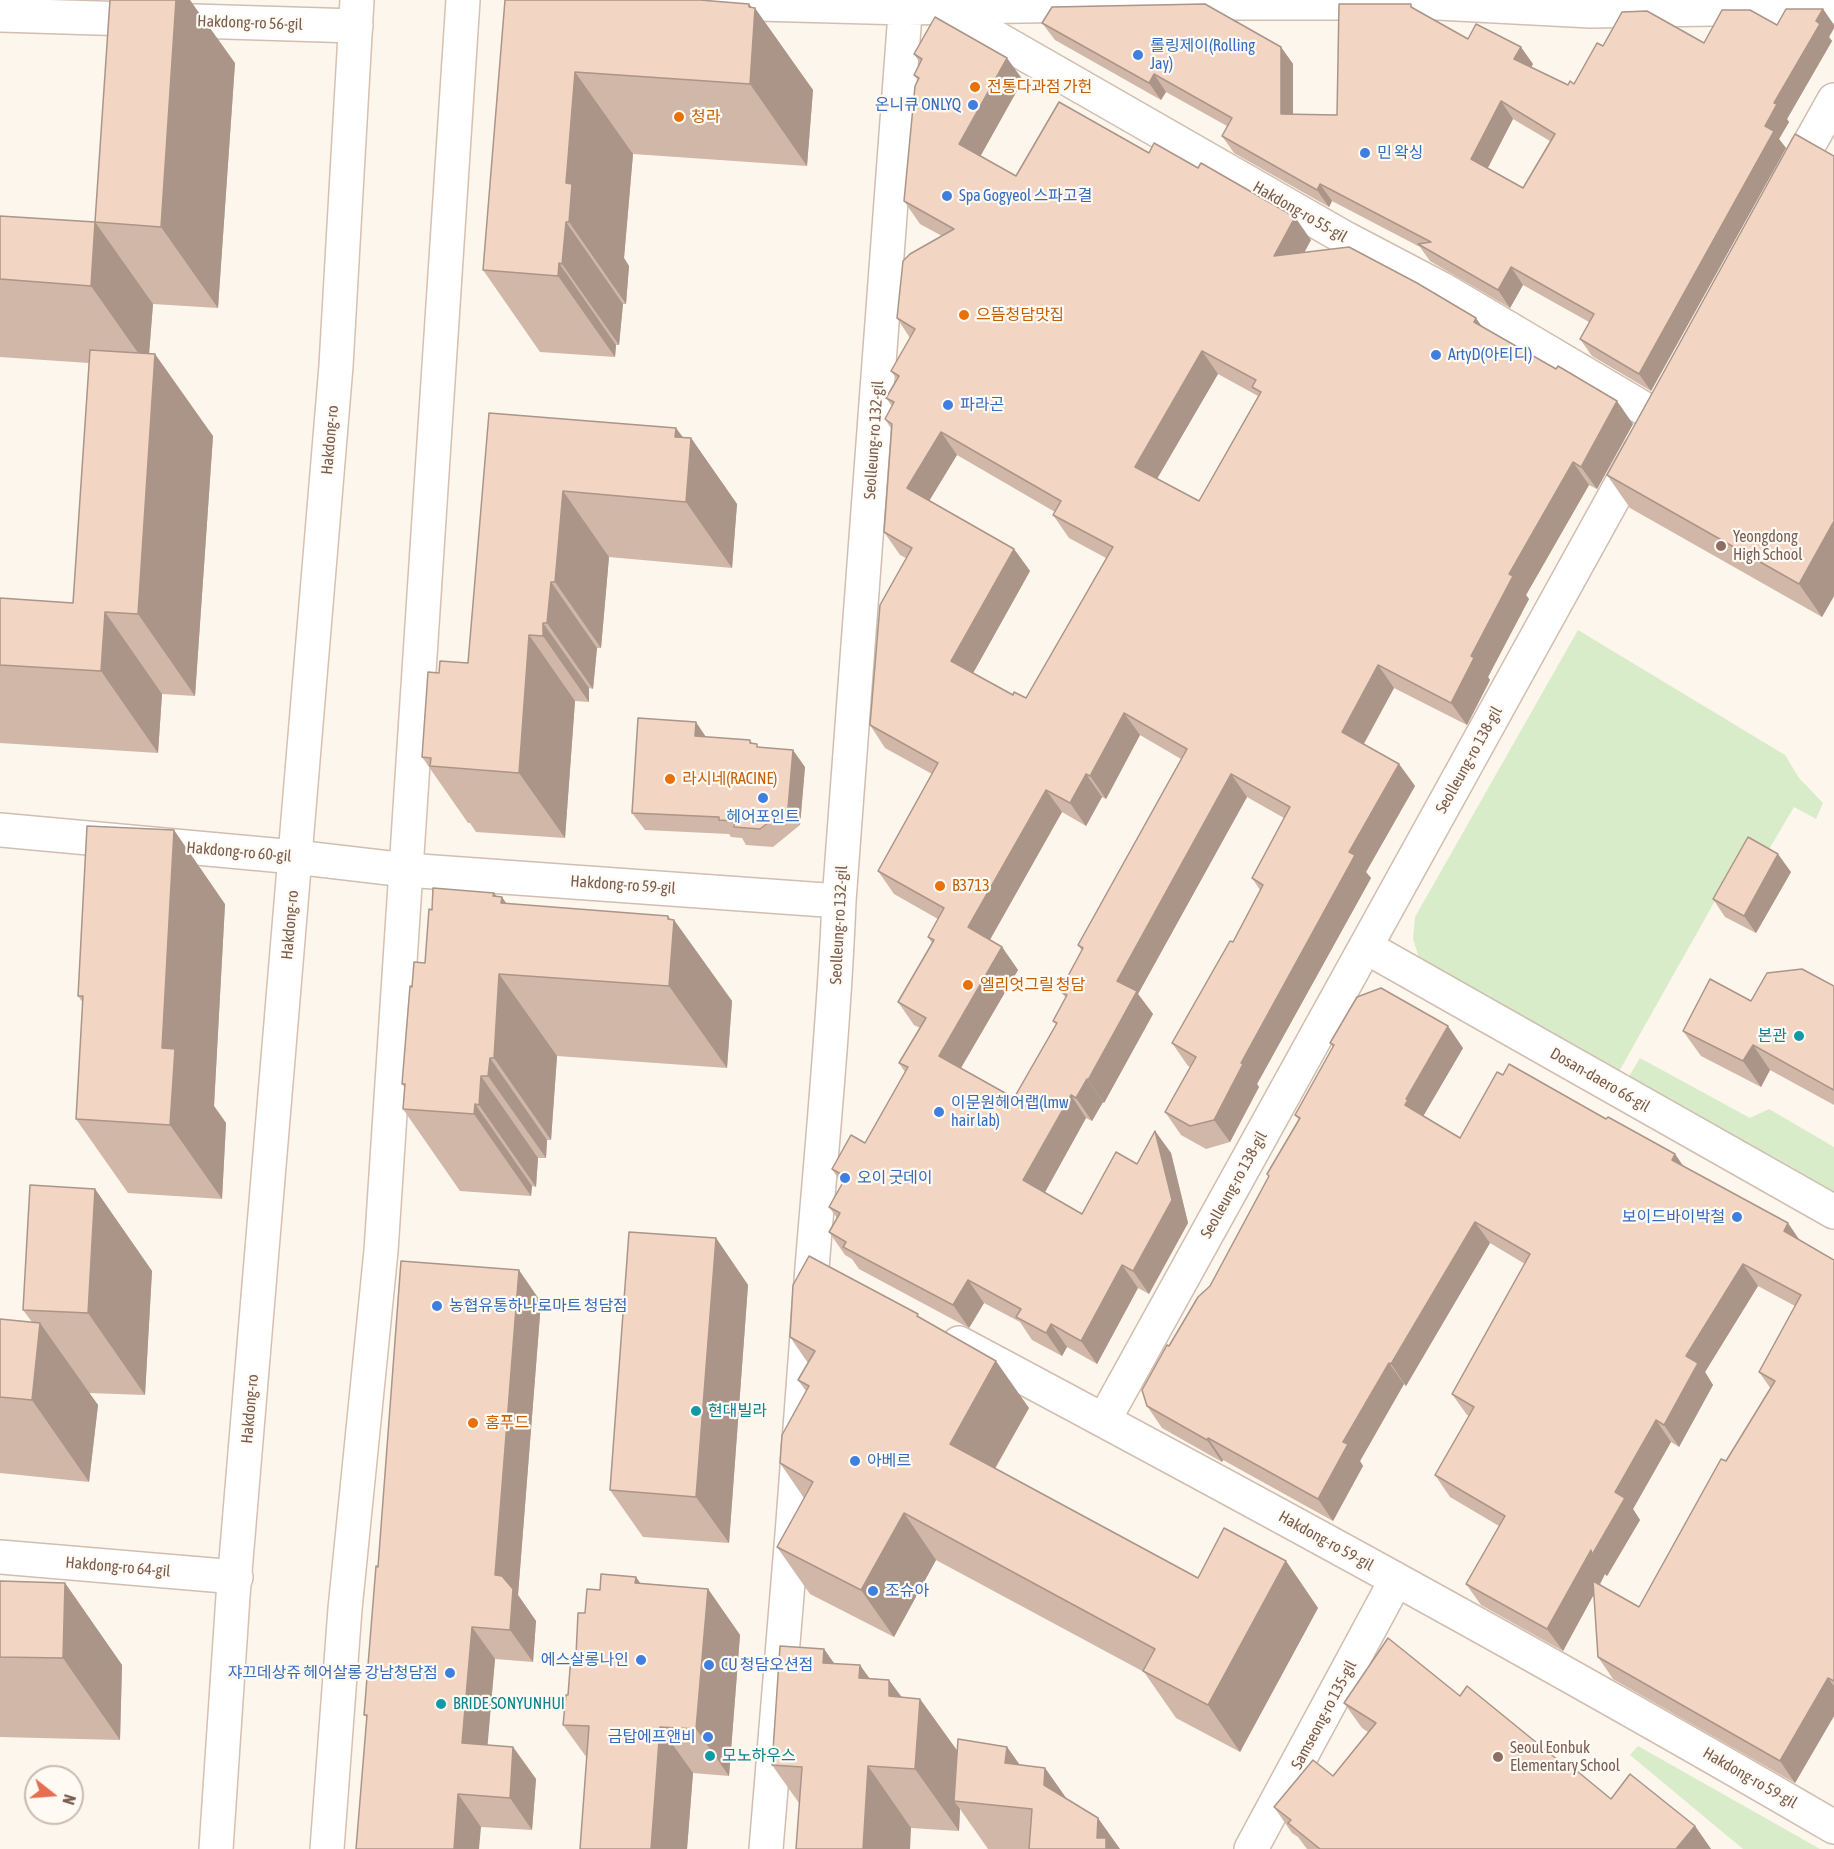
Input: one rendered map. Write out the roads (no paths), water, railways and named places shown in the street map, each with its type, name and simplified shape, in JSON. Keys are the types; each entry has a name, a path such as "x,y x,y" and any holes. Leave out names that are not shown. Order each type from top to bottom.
{"street":[{"path":"327,1849 345,1609 381,1251 463,0"},
{"path":"612,0 906,4 943,7 1438,2 1591,11 1834,8"},
{"name":"Seolleung-ro 132-gil","path":"766,1849 835,997 839,901 906,4"},
{"name":"Hakdong-ro 55-gil","path":"943,7 1345,238 1442,289 1658,417"},
{"name":"Hakdong-ro 56-gil","path":"0,15 356,13"},
{"name":"Hakdong-ro","path":"216,1849 236,1577 336,366 356,13"},
{"path":"1773,210 1834,100"},
{"name":"Seolleung-ro 138-gil","path":"1104,1420 1675,388"},
{"name":"Hakdong-ro 60-gil","path":"0,830 295,857 406,870"},
{"name":"Hakdong-ro 59-gil","path":"406,870 839,901"},
{"name":"Dosan-daero 66-gil","path":"1366,947 1834,1212"},
{"path":"813,1266 844,1282"},
{"name":"Hakdong-ro 59-gil","path":"937,1332 1104,1420 1578,1679 1834,1827"},
{"name":"Hakdong-ro 64-gil","path":"0,1557 236,1577"},
{"name":"Samseong-ro 135-gil","path":"1251,1849 1396,1580"}],"place":[{"name":"롤링제이(Rolling Jay)","path":"1138,55"},
{"name":"전통다과점 가헌","path":"975,87"},
{"name":"온니큐 ONLYQ","path":"973,105"},
{"name":"청라","path":"679,117"},
{"name":"민 왁싱","path":"1365,153"},
{"name":"Spa Gogyeol 스파고결","path":"947,196"},
{"name":"으뜸청담맛집","path":"964,315"},
{"name":"ArtyD(아티디)","path":"1436,355"},
{"name":"파라곤","path":"948,405"},
{"name":"Yeongdong High School","path":"1721,546"},
{"name":"라시네(RACINE)","path":"670,779"},
{"name":"헤어포인트","path":"763,798"},
{"name":"B3713","path":"940,886"},
{"name":"엘리엇그릴 청담","path":"968,985"},
{"name":"본관","path":"1799,1036"},
{"name":"이문원헤어랩(lmw hair lab)","path":"939,1112"},
{"name":"오이 굿데이","path":"845,1178"},
{"name":"보이드바이박철","path":"1737,1217"},
{"name":"농협유통하나로마트 청담점","path":"437,1306"},
{"name":"현대빌라","path":"696,1411"},
{"name":"홈푸드","path":"473,1423"},
{"name":"아베르","path":"855,1461"},
{"name":"조슈아","path":"873,1591"},
{"name":"에스살롱나인","path":"641,1660"},
{"name":"CU 청담오션점","path":"709,1665"},
{"name":"쟈끄데상쥬 헤어살롱 강남청담점","path":"450,1673"},
{"name":"BRIDE SONYUNHUI","path":"441,1704"},
{"name":"금탑에프앤비","path":"708,1737"},
{"name":"모노하우스","path":"710,1756"},
{"name":"Seoul Eonbuk Elementary School","path":"1498,1757"}]}
